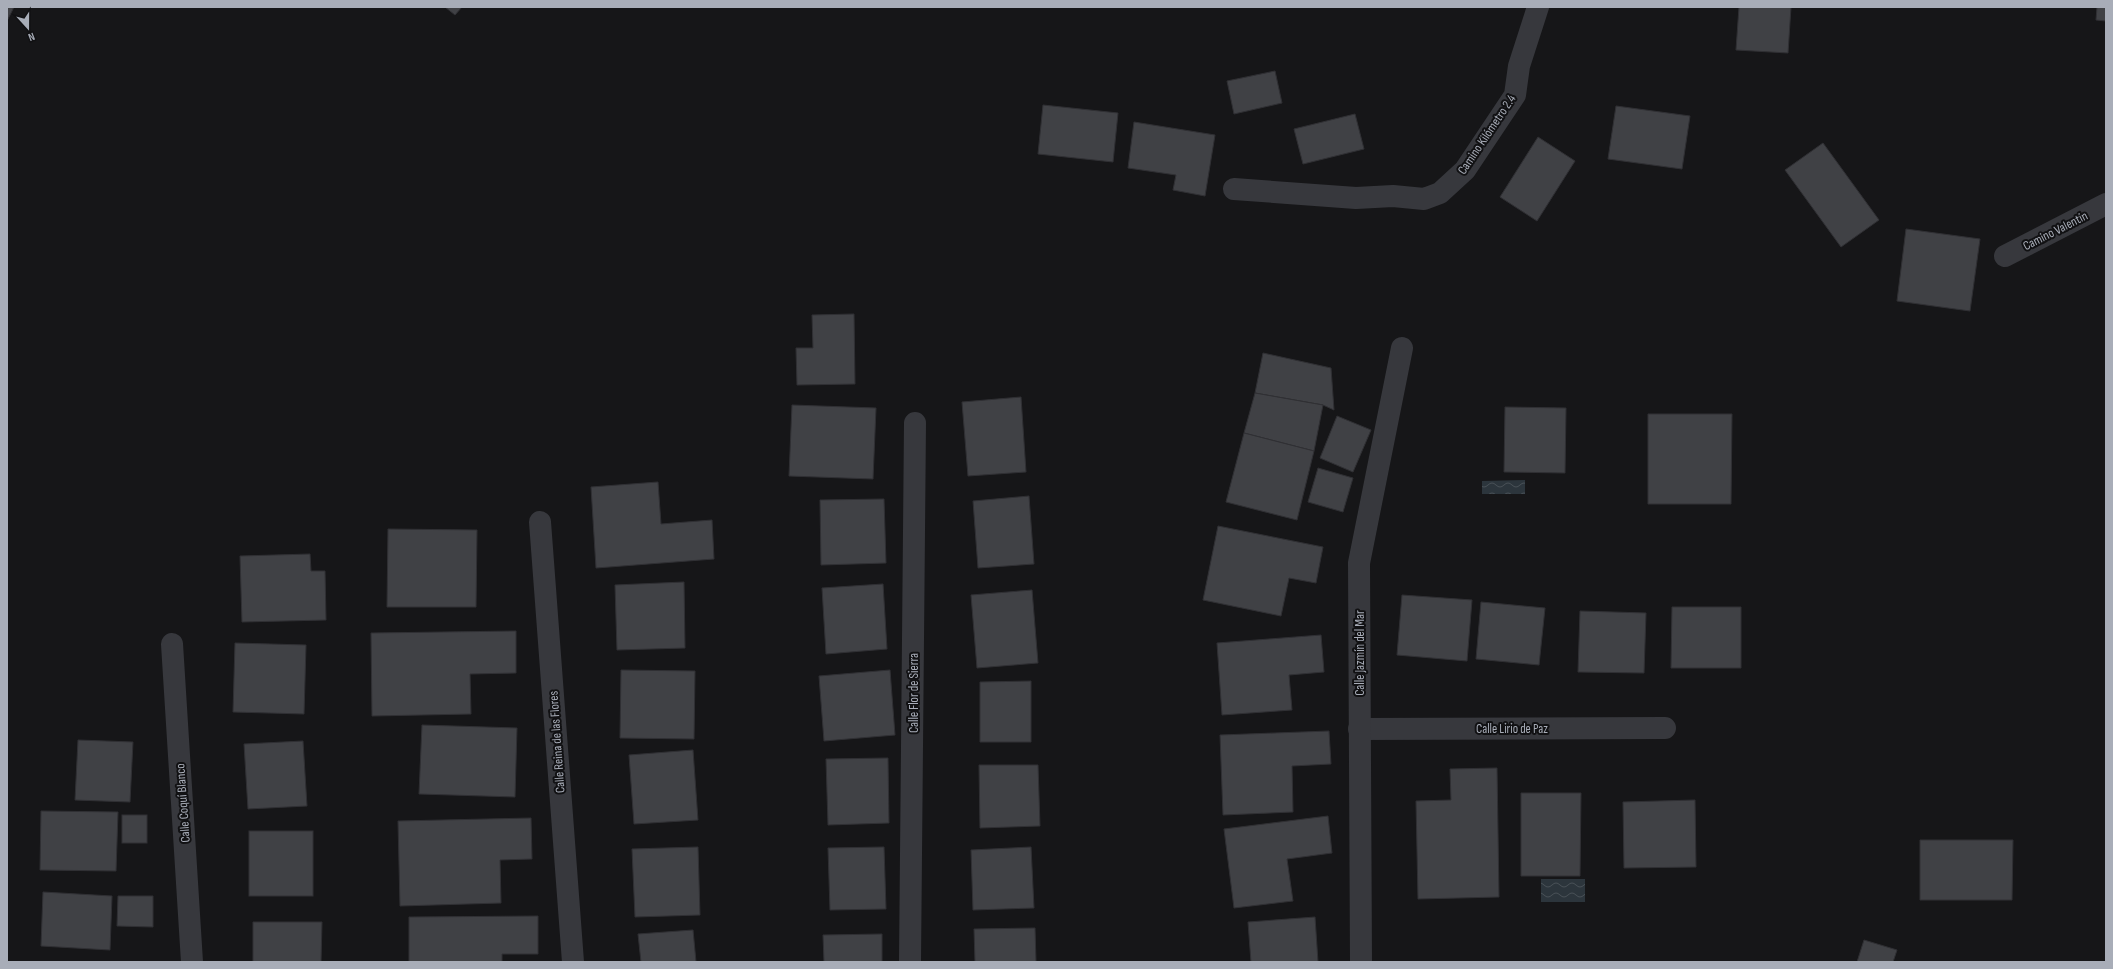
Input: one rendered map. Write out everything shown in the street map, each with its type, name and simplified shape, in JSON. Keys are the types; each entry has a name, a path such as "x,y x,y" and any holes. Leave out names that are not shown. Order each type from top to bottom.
{"street":[{"name":"Camino Kilómetro 2.4","path":"1234,190 1356,198 1393,196 1424,200 1440,193 1465,170 1515,95 1519,66 1538,7"},
{"name":"Camino Valentín","path":"2005,256 2106,204"},
{"name":"Calle Jazmín del Mar","path":"1361,962 1359,563 1402,348"},
{"name":"Calle Flor de Sierra","path":"910,962 915,423"},
{"name":"Calle Reina de las Flores","path":"540,522 573,962"},
{"name":"Calle Coquí Blanco","path":"172,644 192,962"},
{"name":"Calle Lirio de Paz","path":"1359,729 1665,728"}],"water":[{"path":"1525,480 1525,494 1482,494 1482,481"},
{"path":"1541,879 1585,879 1585,902 1541,902"}],"building":[{"path":"7,7 14,7 7,21"},
{"path":"445,7 462,7 455,15"},
{"path":"1739,7 1791,7 1788,53 1736,50"},
{"path":"2097,7 2106,7 2106,21 2096,20"},
{"path":"1275,71 1282,103 1234,114 1227,81"},
{"path":"1043,105 1118,113 1113,162 1038,154"},
{"path":"1616,106 1690,116 1682,169 1608,159"},
{"path":"1355,114 1364,149 1303,164 1294,129"},
{"path":"1134,122 1215,135 1205,196 1173,190 1176,175 1128,168"},
{"path":"1538,137 1575,161 1537,221 1500,197"},
{"path":"1823,143 1879,220 1841,247 1785,170"},
{"path":"1906,229 1980,239 1970,311 1897,301"},
{"path":"854,314 855,384 797,385 796,348 813,348 812,315"},
{"path":"1263,353 1331,368 1334,410 1323,405 1255,393"},
{"path":"1255,393 1323,405 1314,451 1244,433"},
{"path":"1021,397 1026,472 968,476 962,402"},
{"path":"792,405 876,408 873,479 789,476"},
{"path":"1505,407 1566,408 1565,473 1504,472"},
{"path":"1648,414 1732,414 1731,504 1648,504"},
{"path":"1337,416 1371,430 1353,472 1320,458"},
{"path":"1244,433 1314,451 1297,520 1226,502"},
{"path":"1318,468 1353,478 1343,512 1308,502"},
{"path":"658,482 661,524 712,520 714,559 596,568 591,487"},
{"path":"1029,496 1034,564 978,568 973,501"},
{"path":"884,499 886,563 821,565 820,500"},
{"path":"1218,526 1323,547 1316,583 1289,578 1281,616 1203,600"},
{"path":"388,529 477,530 476,607 387,607"},
{"path":"310,554 311,571 325,571 326,620 242,622 240,556"},
{"path":"684,582 685,648 617,650 615,585"},
{"path":"883,584 887,649 826,654 822,588"},
{"path":"1032,590 1038,663 977,668 971,595"},
{"path":"1402,595 1472,600 1467,661 1397,655"},
{"path":"1481,602 1545,608 1539,665 1476,659"},
{"path":"1672,607 1741,607 1741,668 1671,668"},
{"path":"1580,611 1646,613 1644,673 1578,672"},
{"path":"516,631 516,673 470,674 471,714 372,716 371,633"},
{"path":"1321,635 1324,672 1289,675 1292,710 1222,715 1217,643"},
{"path":"235,643 306,645 304,714 233,712"},
{"path":"621,670 695,671 694,739 620,738"},
{"path":"890,670 895,735 824,741 819,676"},
{"path":"1031,681 1031,742 980,742 980,682"},
{"path":"422,725 517,728 515,797 419,794"},
{"path":"1329,731 1331,764 1292,766 1293,812 1223,815 1220,735"},
{"path":"78,740 133,742 130,802 75,800"},
{"path":"303,741 307,806 248,809 244,744"},
{"path":"693,750 698,820 634,824 629,755"},
{"path":"888,758 889,823 828,825 826,759"},
{"path":"979,765 1038,765 1040,826 980,828"},
{"path":"1497,768 1499,897 1418,899 1416,801 1451,800 1450,769"},
{"path":"1521,793 1581,793 1580,876 1521,876"},
{"path":"1695,800 1696,867 1624,868 1623,802"},
{"path":"41,811 118,812 116,871 40,870"},
{"path":"122,815 147,815 147,843 122,843"},
{"path":"1328,816 1332,853 1287,859 1293,901 1234,908 1224,829"},
{"path":"531,818 532,859 500,860 501,903 400,906 398,821"},
{"path":"249,831 313,831 313,896 249,896"},
{"path":"1920,840 2013,840 2012,900 1920,900"},
{"path":"698,847 700,915 635,917 632,849"},
{"path":"884,847 886,909 830,910 828,848"},
{"path":"1031,847 1034,908 973,910 971,850"},
{"path":"43,892 112,896 110,950 41,946"},
{"path":"118,896 153,896 153,927 117,926"},
{"path":"538,916 538,954 502,954 502,962 409,962 409,917"},
{"path":"1315,917 1318,962 1251,962 1248,922"},
{"path":"253,922 322,922 321,962 253,962"},
{"path":"1035,928 1036,962 975,962 974,929"},
{"path":"693,930 696,962 641,962 638,934"},
{"path":"882,934 882,962 824,962 823,935"},
{"path":"1864,940 1897,950 1893,962 1857,962"}]}
